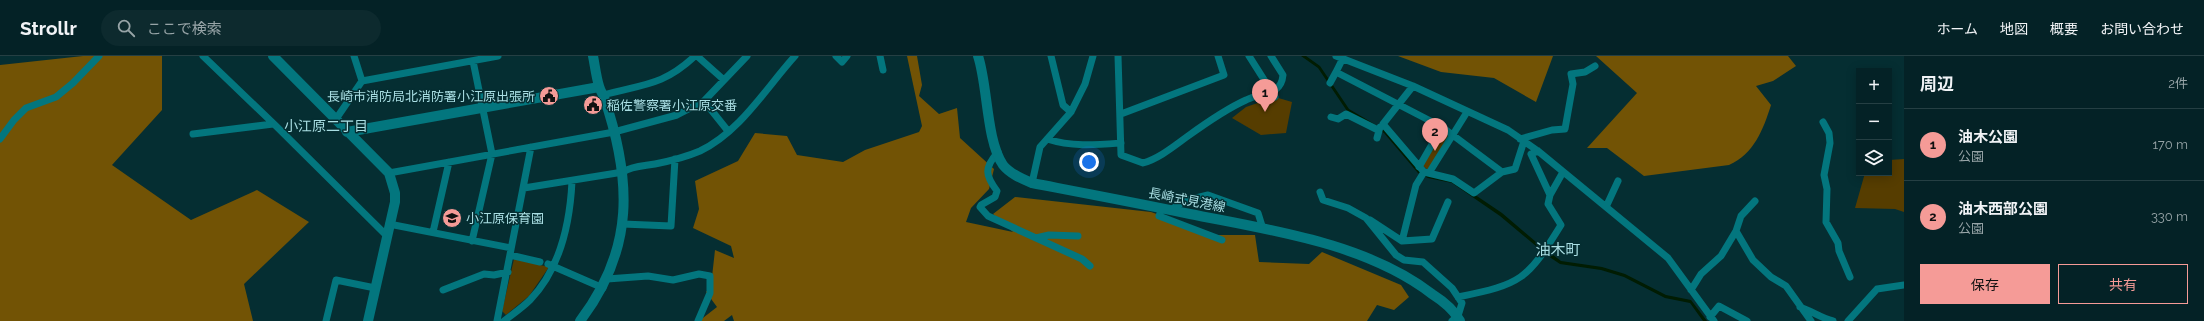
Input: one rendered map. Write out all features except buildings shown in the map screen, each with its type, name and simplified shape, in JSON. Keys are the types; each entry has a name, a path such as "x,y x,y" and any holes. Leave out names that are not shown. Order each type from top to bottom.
{"street":[{"path":"0,140 14,120 26,108 56,97 73,83 99,56"},
{"path":"203,56 387,236"},
{"path":"273,56 389,173 395,193 395,202 368,321"},
{"path":"354,56 362,81"},
{"path":"336,119 362,81 498,56"},
{"path":"347,132 483,108 654,83 670,76 696,56 724,80"},
{"path":"389,173 614,132 677,115 704,101 747,56"},
{"path":"524,188 623,172 628,169 675,159 700,151 728,131 764,94 793,59 783,56"},
{"path":"836,56 842,62 847,56"},
{"path":"880,56 883,70"},
{"name":"長崎式見港線","path":"978,56 993,139 1003,165 1016,176 1032,183 1263,229 1342,249 1383,264 1414,279 1444,302 1457,319"},
{"path":"1051,56 1063,105 1071,112"},
{"path":"1032,183 1040,147 1071,112 1085,84 1093,56"},
{"path":"1118,56 1121,114 1121,155 1144,163 1151,161 1200,127 1247,99 1274,95 1281,85 1283,75 1271,56"},
{"path":"1121,114 1224,75 1218,56"},
{"path":"1249,56 1274,95"},
{"path":"1336,56 1414,86 1508,130 1538,151 1668,258 1712,319 1720,306 1747,321"},
{"path":"580,321 598,298 605,283 623,224 625,204 623,172 614,132 601,91 595,57"},
{"path":"1330,83 1343,58"},
{"path":"472,240 492,154 474,61"},
{"path":"1522,140 1552,130 1564,129 1573,84 1571,74 1585,72 1595,66"},
{"path":"1336,72 1442,127 1502,172"},
{"path":"1331,116 1338,119 1346,114 1377,134 1383,124 1414,86"},
{"path":"704,101 728,131"},
{"path":"1402,241 1416,185 1424,171 1467,112"},
{"path":"1823,122 1830,138 1824,175 1827,189 1826,222 1838,243 1839,251 1850,277"},
{"path":"193,134 273,124"},
{"path":"1383,124 1424,171 1453,179 1474,193 1502,172 1515,169 1522,140"},
{"path":"1424,171 1442,127"},
{"path":"1047,139 1064,145 1087,146 1121,143"},
{"path":"497,321 508,272 531,147"},
{"path":"1538,151 1531,154 1550,195"},
{"path":"998,152 990,161 988,169 989,180 998,191 995,197 980,207 988,216 1082,259 1090,266"},
{"path":"623,224 671,226 675,159"},
{"path":"433,232 450,162"},
{"path":"1458,297 1499,289 1515,282 1531,270 1561,225 1548,204 1550,195 1563,172"},
{"path":"504,321 531,299 562,246 571,210 572,181"},
{"path":"1606,207 1618,181"},
{"path":"1320,192 1323,200 1348,208 1377,223 1402,241 1432,239 1448,202"},
{"path":"1222,240 1159,216 1167,209 1184,201 1208,195 1258,213 1263,229"},
{"path":"1691,290 1700,274 1721,256 1736,232 1741,216 1755,201"},
{"path":"1366,218 1396,255 1404,260 1423,262 1452,288 1462,303 1457,319"},
{"path":"389,224 472,240 540,262"},
{"path":"1736,232 1753,260 1771,277 1786,286 1811,321"},
{"path":"1036,238 1049,235 1078,236"},
{"path":"551,265 605,283 648,276 673,280 699,274 710,276 710,293 698,321"},
{"path":"443,290 484,274 494,275 508,272"},
{"path":"326,321 336,280 375,288"},
{"path":"1848,321 1877,289 1904,285"},
{"path":"1800,306 1823,318 1834,321"}],"shaded area":[{"path":"83,56 162,56 162,110 112,165 191,220 257,190 309,222 244,284 253,321 0,321 0,65"},
{"path":"907,56 917,56 922,85 919,96 939,114 957,108 960,138 994,169 989,189 971,208 966,222 1013,232 993,214 1015,197 1151,212 1216,235 1255,235 1259,262 1309,264 1322,252 1401,285 1409,297 1394,310 1377,305 1367,321 734,321 732,315 724,321 699,321 717,307 706,292 711,286 715,250 734,258 731,246 693,228 699,209 695,181 738,161 755,133 787,136 797,155 843,162 865,150 919,132 922,126"},
{"path":"1301,56 1306,56 1320,66 1349,109 1386,131 1420,170 1453,180 1502,213 1561,261 1602,267 1625,274 1666,295 1691,300 1707,321 1703,321 1690,303 1665,298 1624,277 1601,270 1560,264 1548,256 1500,216 1452,183 1428,178 1418,173 1384,133 1347,111 1318,68"},
{"path":"1398,56 1553,56 1536,102 1494,78 1441,72"},
{"path":"1596,56 1788,56 1796,66 1773,81 1756,86 1771,105 1761,132 1751,148 1738,160 1729,165 1644,176 1607,148 1587,148 1637,93"},
{"path":"1275,97 1292,102 1286,133 1261,135 1232,118 1246,107"},
{"path":"1443,132 1449,135 1428,170 1423,166"},
{"path":"1904,159 1904,212 1895,209 1855,208 1864,176 1892,176 1892,160"},
{"path":"514,259 549,267 529,296 506,315 502,311"}],"place":[{"name":"長崎市消防局北消防署小江原出張所","path":"549,96"},
{"name":"稲佐警察署小江原交番","path":"593,105"},
{"name":"油木公園","path":"1265,112"},
{"name":"油木西部公園","path":"1435,151"},
{"name":"小江原保育園","path":"452,218"}],"district":[{"name":"小江原二丁目","path":"326,126"},
{"name":"油木町","path":"1558,250"}]}
